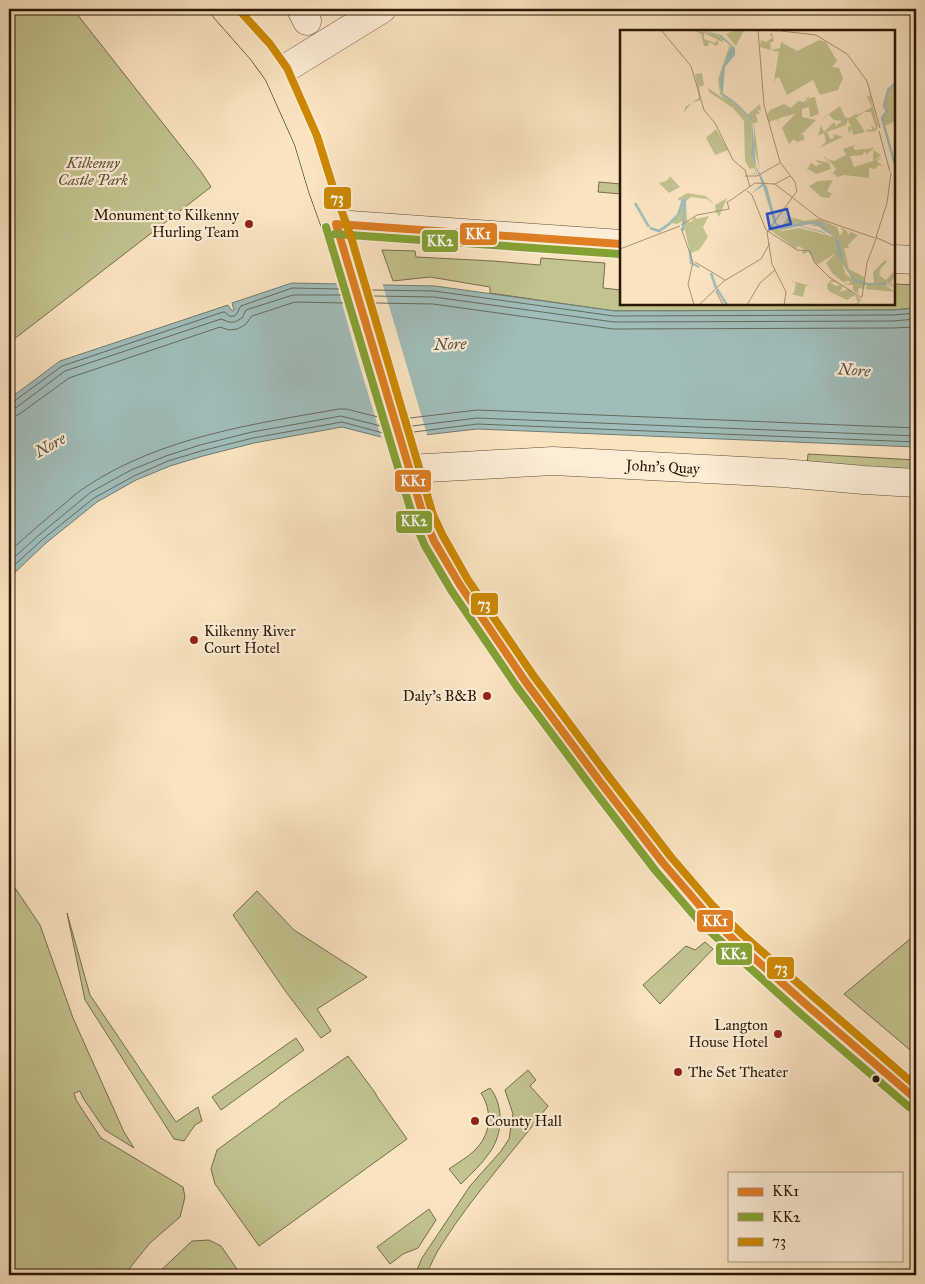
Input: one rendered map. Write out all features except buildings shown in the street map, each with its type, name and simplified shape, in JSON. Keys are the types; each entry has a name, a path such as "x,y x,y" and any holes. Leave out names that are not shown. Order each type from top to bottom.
{"main road":[{"path":"224,9 262,51 278,73 308,140 344,250 424,518 434,541 460,585 529,688 663,863 706,913 809,1008 916,1099"}],"street":[{"path":"278,73 382,9"},
{"path":"336,224 612,244"},
{"path":"895,259 916,260"},
{"name":"John's Quay","path":"406,459 553,461 916,482"}],"green space":[{"name":"Kilkenny Castle Park","path":"9,9 73,9 211,187 9,343"},
{"path":"599,182 620,184 620,194 598,192"},
{"path":"382,250 415,251 416,257 540,265 541,258 605,263 603,288 620,290 620,305 895,305 895,284 916,285 916,308 893,310 614,311 490,293 490,287 430,277 393,281"},
{"path":"808,454 916,460 916,470 807,465"},
{"path":"9,879 40,925 73,1018 124,1132 134,1148 105,1130 80,1091 74,1093 76,1100 101,1138 183,1187 185,1197 180,1217 150,1243 124,1275 9,1275"},
{"path":"257,891 294,930 367,977 317,1009 331,1031 321,1038 286,992 233,915"},
{"path":"67,913 90,995 176,1122 198,1107 202,1121 195,1125 184,1141 174,1139 85,1000"},
{"path":"916,934 916,1055 844,994"},
{"path":"705,942 713,949 660,1004 643,985 686,946 695,950"},
{"path":"296,1038 304,1050 221,1110 212,1097"},
{"path":"348,1056 407,1139 259,1246 215,1184 211,1169 217,1150"},
{"path":"528,1070 536,1080 530,1086 548,1106 454,1226 435,1256 426,1275 415,1275 422,1258 470,1186 501,1151 509,1139 513,1114 505,1090"},
{"path":"490,1088 495,1095 500,1111 497,1137 487,1156 461,1184 449,1169 471,1154 484,1138 489,1115 481,1093"},
{"path":"429,1209 436,1220 418,1248 403,1254 390,1264 377,1247"},
{"path":"209,1240 221,1246 241,1275 156,1275 192,1241"}],"water":[{"name":"Nore","path":"292,283 435,286 615,311 893,310 916,308 916,447 477,429 389,439 342,427 254,443 203,456 170,466 136,480 97,502 46,543 9,578 9,399 60,361 228,305 232,311 234,310 232,303"}],"pier":[{"path":"336,282 382,282 428,438 389,442 382,440"}],"transit line":[{"name":"73","path":"238,9 270,44 287,68 317,136 351,237 433,515 468,580 533,675 609,777 671,857 713,906 743,935 916,1086"},
{"name":"KK1","path":"336,224 424,518 434,541 460,585 525,681 601,783 663,863 706,913 809,1007 916,1099"},
{"name":"KK1","path":"336,224 620,244"},
{"name":"KK2","path":"326,227 414,521 425,546 451,590 517,687 593,789 655,870 698,920 802,1015 909,1107"},
{"name":"KK2","path":"335,234 620,254"}],"place":[{"name":"Monument to Kilkenny Hurling Team","path":"249,224"},
{"name":"Kilkenny River Court Hotel","path":"194,640"},
{"name":"Daly's B&B","path":"487,696"},
{"name":"Langton House Hotel","path":"778,1034"},
{"name":"The Set Theater","path":"678,1072"},
{"name":"County Hall","path":"475,1121"}]}
